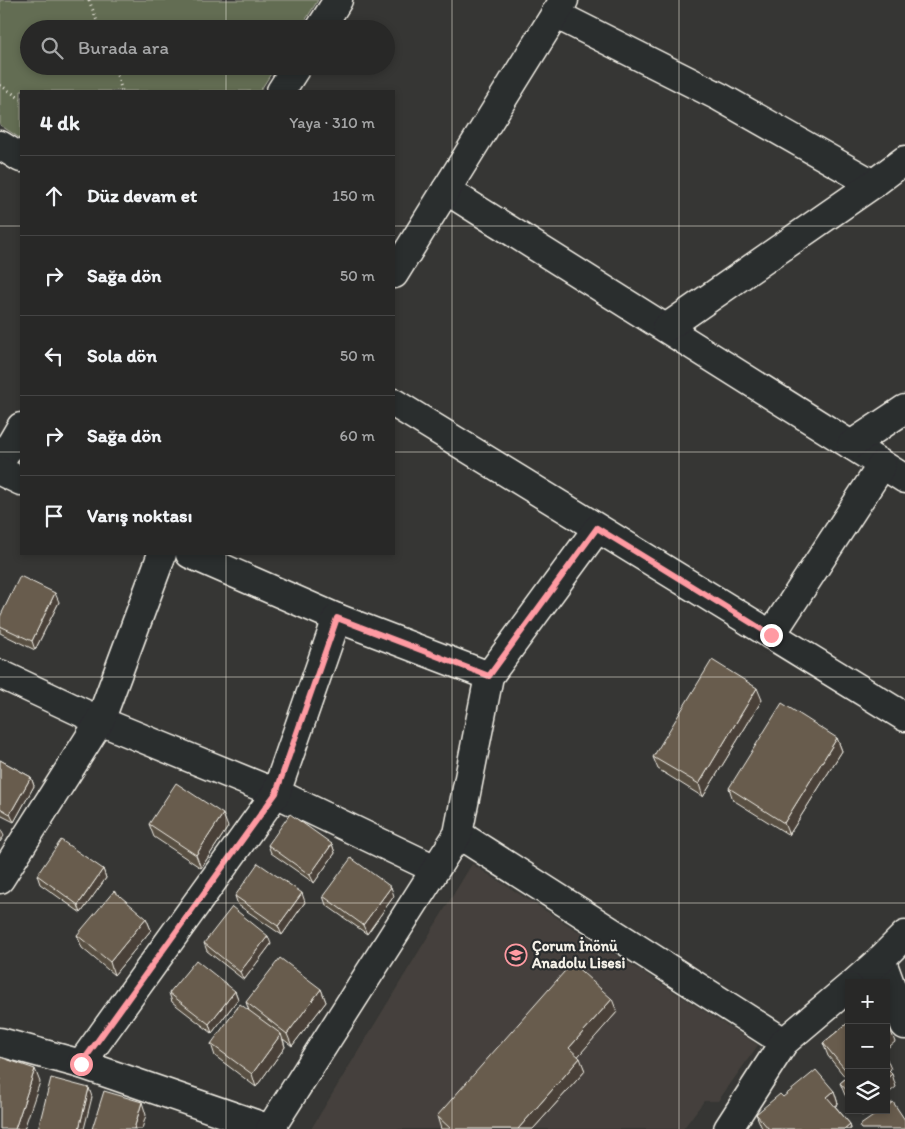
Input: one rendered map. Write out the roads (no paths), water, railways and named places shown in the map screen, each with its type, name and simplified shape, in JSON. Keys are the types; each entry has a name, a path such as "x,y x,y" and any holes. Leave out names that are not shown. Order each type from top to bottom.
{"street":[{"path":"326,20 338,0"},
{"path":"395,272 559,7 873,184"},
{"path":"282,90 291,75"},
{"path":"0,145 20,157"},
{"path":"666,328 905,160"},
{"path":"446,190 905,479"},
{"path":"395,404 905,717"},
{"path":"851,446 905,409"},
{"path":"0,463 20,429"},
{"path":"771,635 882,465"},
{"path":"0,471 20,481"},
{"path":"0,1042 81,1064 270,1129 458,834 489,676 597,528"},
{"path":"0,878 100,721 162,555"},
{"path":"192,555 337,618 489,676"},
{"path":"81,1064 276,793 337,618"},
{"path":"0,674 100,721 276,793 435,869"},
{"path":"458,834 784,1042"},
{"path":"859,979 881,960 905,935"},
{"path":"881,960 905,1025"},
{"path":"728,1129 784,1042 845,990"}],"place":[{"name":"Çorum İnönü Anadolu Lisesi","path":"516,955"}]}
